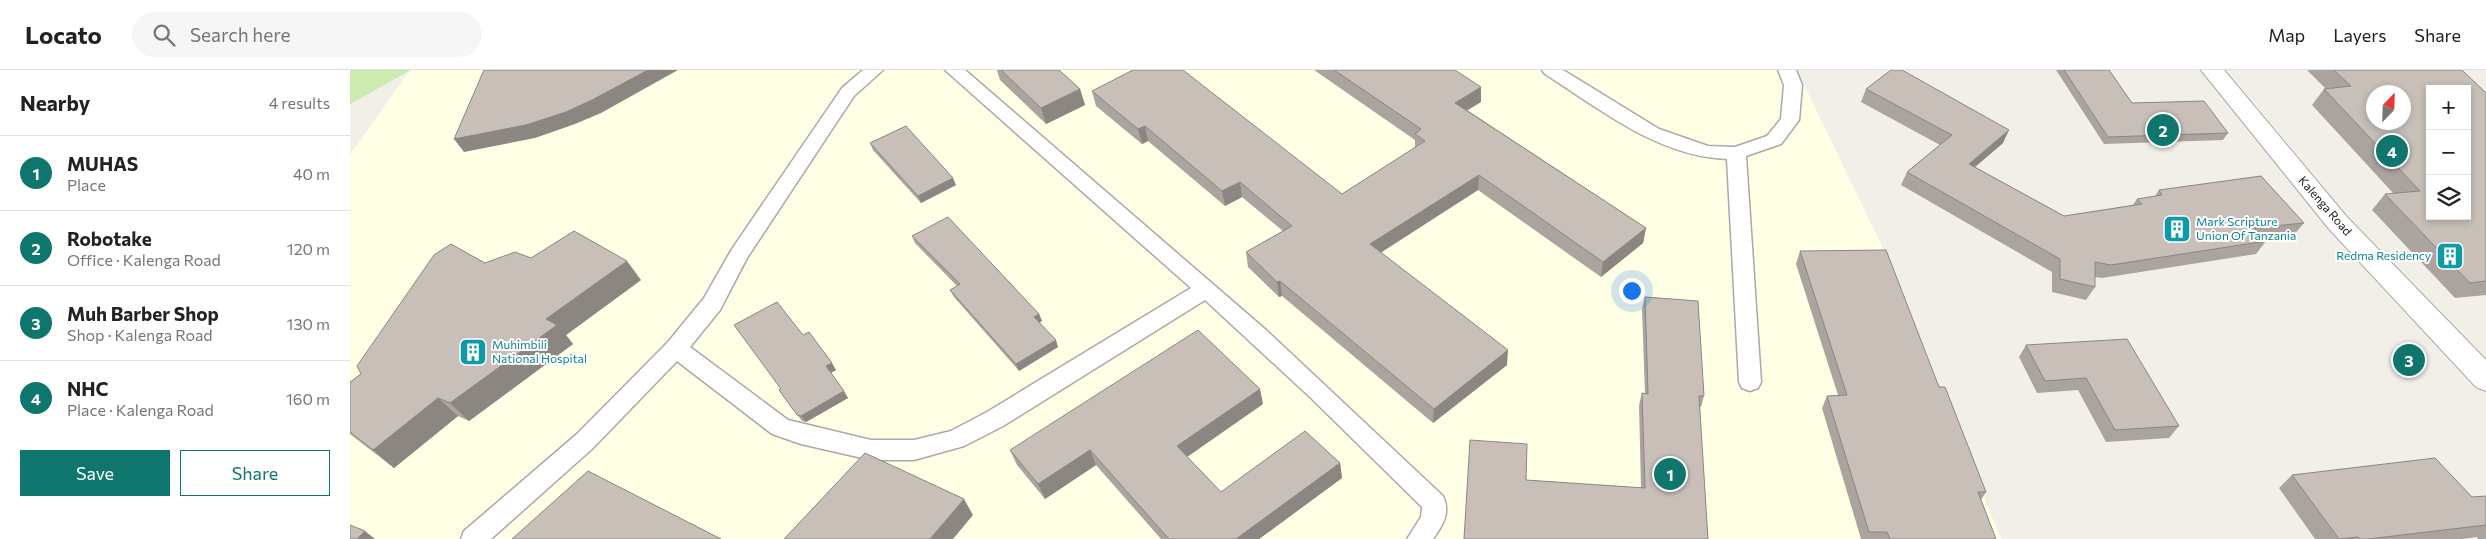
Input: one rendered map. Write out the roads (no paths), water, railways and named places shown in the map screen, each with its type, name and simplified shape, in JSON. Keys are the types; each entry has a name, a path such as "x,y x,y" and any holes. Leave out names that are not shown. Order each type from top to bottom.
{"street":[{"name":"Kalenga Road","path":"2212,70 2338,223 2486,379"}],"lane":[{"path":"473,539 584,441 676,348 712,304 739,254 848,92 874,70"},
{"path":"954,70 1206,289 1376,444 1434,503 1433,520 1420,539"},
{"path":"1551,70 1652,133 1706,152 1736,153 1774,140 1790,120 1793,85 1787,70"},
{"path":"1736,153 1750,382"},
{"path":"676,348 780,426 801,434 871,450 914,450 956,440 995,419 1206,289"}],"place":[{"name":"Robotake","path":"2163,130"},
{"name":"NHC","path":"2392,151"},
{"name":"Mark Scripture Union Of Tanzania","path":"2177,229"},
{"name":"Redma Residency","path":"2450,256"},
{"name":"Muhimbili National Hospital","path":"473,352"},
{"name":"Muh Barber Shop","path":"2409,360"},
{"name":"MUHAS","path":"1670,474"}]}
